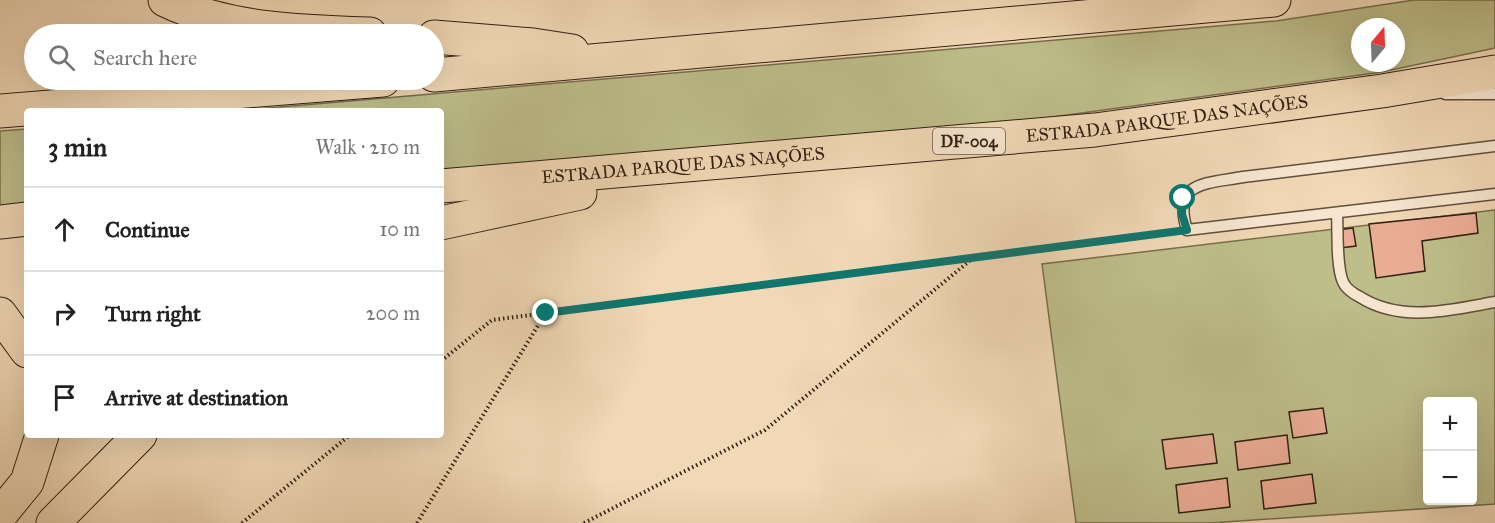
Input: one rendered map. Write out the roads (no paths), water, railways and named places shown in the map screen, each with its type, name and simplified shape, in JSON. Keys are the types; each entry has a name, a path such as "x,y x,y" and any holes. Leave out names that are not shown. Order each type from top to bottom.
{"highway":[{"path":"165,0 233,22 249,24"},
{"path":"444,74 624,60 1274,0"},
{"path":"444,38 533,45 624,60"},
{"name":"ESTRADA PARQUE DAS NAÇÕES","path":"444,186 1095,130 1382,91 1495,72"},
{"path":"37,108 259,90"},
{"path":"0,111 24,109"},
{"path":"444,222 706,165"},
{"path":"0,222 24,219"},
{"path":"0,314 24,347"},
{"path":"0,515 27,482 41,438"},
{"path":"52,523 137,438"}],"lane":[{"path":"1382,91 1463,95 1495,94"},
{"path":"1495,146 1254,176 1203,185 1188,191 1183,198 1182,214 1187,230 1495,194"},
{"path":"1337,213 1343,282 1351,292 1368,302 1391,310 1425,314 1495,302"}]}
